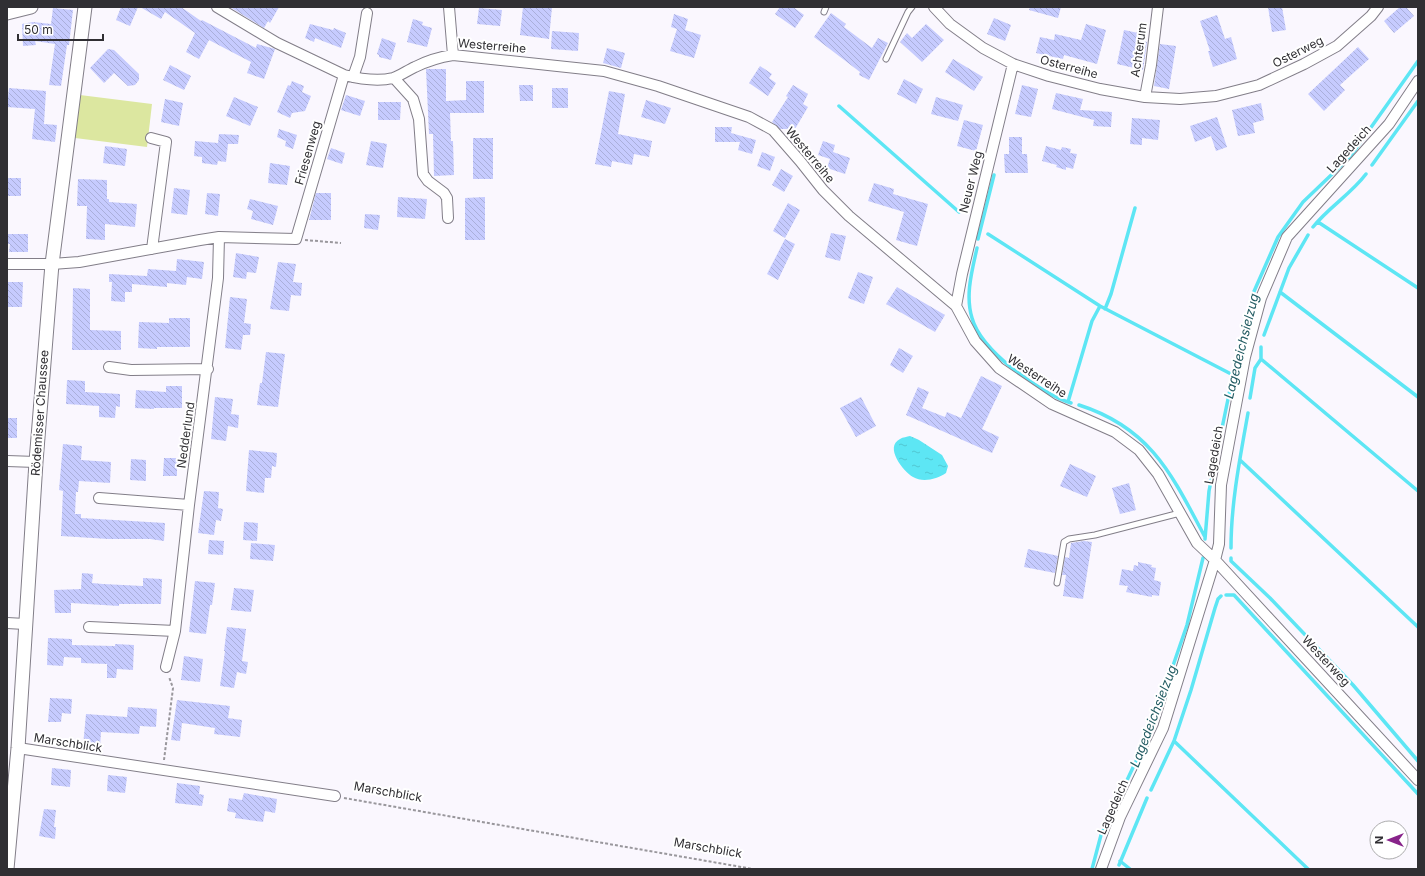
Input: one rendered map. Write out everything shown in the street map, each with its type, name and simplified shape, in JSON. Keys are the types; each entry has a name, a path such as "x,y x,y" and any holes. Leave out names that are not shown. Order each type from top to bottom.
{"street":[{"path":"7,13 31,7"},
{"name":"Rödemisser Chaussee","path":"7,869 18,748 36,462 52,264 85,7"},
{"name":"Westerreihe","path":"217,7 277,43 349,76 376,80 394,78 415,67 441,57 453,55 604,71 658,86 749,117 772,130 800,161 823,190 848,216 956,306 975,341 999,368 1052,404 1115,432 1139,450 1158,474 1197,543 1215,560"},
{"path":"449,7 453,55"},
{"name":"Osterreihe","path":"934,7 950,24 983,48 1014,64 1049,76 1145,97 1180,99 1216,96"},
{"name":"Achterum","path":"1145,97 1151,65 1158,7"},
{"name":"Osterweg","path":"1216,96 1259,85 1304,64 1337,46 1371,16 1378,7"},
{"name":"Friesenweg","path":"296,239 349,76 360,57 366,13"},
{"name":"Neuer Weg","path":"956,306 962,274 1014,64"},
{"path":"394,78 413,99 419,119 423,174 428,182 444,192 448,218"},
{"name":"Lagedeich","path":"1101,869 1120,817 1163,728 1215,560 1219,544 1221,485 1245,357 1261,298 1287,237 1389,124 1418,81"},
{"path":"151,138 166,142 152,249"},
{"path":"7,264 52,264 79,262 200,240 219,238 296,239"},
{"name":"Nedderlund","path":"166,667 175,631 189,505 208,369 218,278 219,238"},
{"path":"109,367 131,370 208,369"},
{"path":"7,461 36,462"},
{"path":"99,498 189,505"},
{"name":"Westerweg","path":"1215,560 1418,780"},
{"path":"7,623 25,624"},
{"path":"90,627 175,631"},
{"name":"Marschblick","path":"18,748 335,796"}],"lane":[{"path":"886,59 908,12 912,7"},
{"path":"1057,583 1064,542 1069,539 1095,535 1180,513"}],"path":[{"path":"296,239 341,243"},
{"path":"163,771 172,688 166,667"},
{"name":"Marschblick","path":"335,796 753,869"}],"green space":[{"path":"80,95 152,104 147,147 75,138"}],"water":[{"path":"910,436 942,455 948,466 946,473 938,477 921,480 913,477 904,470 894,453 894,447 900,439"}],"building":[{"path":"121,7 138,7 130,26 116,20"},
{"path":"140,7 181,7 201,21 202,20 256,48 257,44 275,49 264,79 247,73 251,62 209,40 199,59 186,52 195,33 165,12 161,19"},
{"path":"230,7 279,7 270,23 268,21 264,28"},
{"path":"523,7 552,7 549,39 520,35"},
{"path":"780,7 793,7 804,15 795,28 775,14"},
{"path":"1030,7 1061,7 1058,18 1029,10"},
{"path":"1268,7 1282,7 1286,30 1272,32"},
{"path":"1400,7 1406,7 1414,16 1394,33 1384,21"},
{"path":"53,8 73,10 69,45 67,45 61,86 49,85 55,44 35,41 36,45 23,46 22,24 33,22 51,24"},
{"path":"479,8 502,10 500,26 477,24"},
{"path":"831,13 846,24 844,27 872,48 878,38 888,43 869,80 859,75 860,72 814,37"},
{"path":"674,14 688,19 685,30 701,35 694,58 670,51 677,29 671,27"},
{"path":"1217,15 1225,39 1231,37 1237,59 1213,67 1208,51 1210,51 1200,21"},
{"path":"994,18 1011,25 1005,41 987,34"},
{"path":"413,19 423,22 422,25 432,28 427,47 407,42"},
{"path":"310,24 333,30 334,28 346,33 341,48 315,38 314,42 305,38"},
{"path":"926,24 944,40 922,62 900,42 907,33 912,38"},
{"path":"1086,24 1106,30 1097,64 1064,55 1063,59 1036,53 1040,37 1054,40 1055,34 1081,40"},
{"path":"1124,30 1143,34 1142,41 1147,42 1143,70 1117,64"},
{"path":"552,31 579,33 578,51 551,49"},
{"path":"382,38 396,43 391,60 379,57 377,54"},
{"path":"1160,44 1176,46 1169,89 1154,86"},
{"path":"1358,47 1369,59 1340,85 1345,90 1324,111 1308,94"},
{"path":"607,48 625,53 621,68 603,63"},
{"path":"108,49 114,50 139,74 139,80 135,85 128,86 114,73 104,83 90,68"},
{"path":"953,59 983,77 974,91 945,72"},
{"path":"170,65 191,76 184,90 163,80"},
{"path":"760,66 772,74 769,78 776,83 768,96 749,83"},
{"path":"426,69 446,69 446,101 466,100 466,81 484,81 484,113 450,113 454,175 434,176 433,134 429,134"},
{"path":"904,79 923,89 916,104 897,94"},
{"path":"292,81 304,86 302,92 311,96 305,111 292,113 290,118 277,112 288,85 290,86"},
{"path":"519,85 533,85 533,101 520,101"},
{"path":"793,85 808,94 803,104 808,107 795,129 780,129 772,122 788,97 786,96"},
{"path":"1022,85 1038,89 1031,117 1015,114"},
{"path":"9,88 46,91 44,124 57,125 55,142 32,139 35,109 7,107"},
{"path":"552,88 568,88 568,108 552,108"},
{"path":"609,91 625,94 618,134 652,141 649,157 634,154 632,165 612,161 611,167 595,164"},
{"path":"1056,93 1083,99 1080,110 1112,112 1111,127 1093,126 1094,120 1052,109"},
{"path":"346,95 365,101 360,116 341,110"},
{"path":"234,97 258,107 250,126 226,116"},
{"path":"936,97 963,105 958,121 931,114"},
{"path":"165,99 183,103 179,126 161,122"},
{"path":"646,100 671,108 665,124 641,117"},
{"path":"378,102 401,102 400,120 378,120"},
{"path":"1261,103 1264,120 1253,123 1255,133 1238,136 1232,110"},
{"path":"1217,117 1227,147 1216,151 1211,136 1195,142 1190,126"},
{"path":"1132,118 1160,120 1158,140 1142,138 1142,145 1130,144"},
{"path":"964,120 983,125 976,151 957,146"},
{"path":"715,127 732,127 731,133 756,140 752,154 738,150 740,142 715,142"},
{"path":"279,129 297,135 293,149 285,146 286,141 277,137"},
{"path":"219,134 239,135 238,144 228,144 226,162 218,161 217,165 202,163 202,157 194,156 195,141 218,143"},
{"path":"1009,137 1022,137 1022,154 1027,154 1028,173 1005,173 1004,154 1009,154"},
{"path":"473,138 493,138 493,179 473,179"},
{"path":"371,141 387,144 383,168 366,165"},
{"path":"823,141 835,145 833,152 850,158 845,174 827,168 830,159 818,155"},
{"path":"105,146 127,149 125,166 103,163"},
{"path":"1046,146 1061,150 1062,147 1071,149 1070,153 1077,154 1073,169 1066,167 1066,170 1056,167 1057,165 1042,161"},
{"path":"331,148 345,153 342,164 327,159"},
{"path":"762,152 775,157 770,171 757,166"},
{"path":"270,163 290,166 287,185 268,183"},
{"path":"781,169 793,176 784,192 772,185"},
{"path":"7,178 21,178 21,196 7,196"},
{"path":"78,179 107,180 107,199 109,199 109,202 137,204 135,227 105,224 105,240 86,239 87,206 77,206"},
{"path":"874,183 894,189 893,194 928,204 917,246 896,240 904,212 868,201"},
{"path":"174,188 190,190 187,215 171,213"},
{"path":"207,193 220,194 218,216 205,214"},
{"path":"316,193 331,193 331,220 309,220"},
{"path":"398,197 427,199 425,219 397,217"},
{"path":"485,197 485,240 465,240 465,198"},
{"path":"250,199 278,206 273,225 251,219 253,211 247,209"},
{"path":"788,203 800,210 785,238 773,231"},
{"path":"365,214 380,215 378,230 364,228"},
{"path":"831,233 846,236 840,261 825,257"},
{"path":"7,234 28,234 28,252 9,252 10,244 7,244"},
{"path":"785,239 795,244 778,280 767,274"},
{"path":"236,253 259,257 256,273 247,272 246,279 233,277"},
{"path":"177,259 204,262 202,279 187,277 186,285 167,283 167,287 132,284 132,292 125,292 125,302 111,301 112,282 109,282 109,274 147,276 148,269 176,271"},
{"path":"278,262 296,264 293,282 302,283 301,296 291,295 289,311 270,309"},
{"path":"858,272 873,277 864,304 848,298"},
{"path":"7,282 23,282 22,307 7,307"},
{"path":"897,287 945,315 935,332 886,304"},
{"path":"73,288 90,289 90,330 121,331 121,350 72,350"},
{"path":"230,297 247,299 244,323 251,324 250,335 243,335 241,350 225,348"},
{"path":"169,318 190,318 190,347 157,347 157,349 138,348 139,322 169,323"},
{"path":"899,348 913,356 903,373 890,365"},
{"path":"266,352 285,354 278,407 257,405 260,383 262,383"},
{"path":"981,376 1002,386 982,429 999,437 992,453 906,415 918,387 929,392 922,408 945,417 947,412 961,418"},
{"path":"67,380 85,381 85,392 120,394 120,407 116,406 115,418 99,417 99,406 66,404"},
{"path":"166,386 182,386 182,408 135,408 136,390 166,392"},
{"path":"215,397 233,399 231,414 239,415 238,428 228,426 226,441 211,439"},
{"path":"861,397 876,426 856,437 840,408"},
{"path":"7,418 17,418 17,438 7,438"},
{"path":"63,444 82,446 81,460 111,462 110,483 79,481 78,492 76,492 75,514 81,514 81,518 165,523 164,541 150,539 108,539 61,536 63,491 59,490"},
{"path":"249,450 277,453 276,467 272,466 271,478 265,478 264,493 246,491"},
{"path":"164,458 177,458 177,476 163,476"},
{"path":"131,459 146,460 146,481 130,480"},
{"path":"1070,464 1096,476 1087,497 1060,486"},
{"path":"1129,483 1136,510 1120,514 1112,488"},
{"path":"204,491 219,492 218,508 223,509 221,521 216,520 214,535 198,533"},
{"path":"244,522 258,523 257,541 243,540"},
{"path":"209,540 224,541 223,555 208,554"},
{"path":"1084,541 1092,542 1083,599 1063,596 1066,575 1062,575 1065,557 1069,558 1071,543"},
{"path":"251,543 275,545 273,561 250,559"},
{"path":"1028,549 1058,556 1055,573 1024,567"},
{"path":"1138,562 1152,565 1151,567 1156,568 1154,580 1161,582 1159,596 1152,595 1152,597 1126,592 1128,586 1119,585 1122,569 1133,571 1134,565 1138,566"},
{"path":"82,573 93,574 92,583 103,584 143,586 143,578 162,579 161,604 119,604 119,606 71,603 71,613 55,613 54,590 81,589"},
{"path":"195,581 215,583 206,634 189,632"},
{"path":"234,588 254,590 251,612 231,610"},
{"path":"227,627 246,629 242,661 248,662 246,674 237,672 234,688 220,686"},
{"path":"48,638 72,639 72,645 134,645 133,670 117,669 116,678 107,678 107,664 81,663 81,658 64,657 63,666 47,665"},
{"path":"184,656 203,659 200,682 181,680"},
{"path":"50,698 72,699 71,714 62,713 61,722 48,722"},
{"path":"177,700 230,706 228,718 242,720 240,737 214,734 215,728 182,723 180,741 171,740"},
{"path":"128,707 157,709 156,727 140,726 139,734 101,732 100,747 83,746 86,714 127,717"},
{"path":"52,768 71,770 70,787 51,785"},
{"path":"108,775 127,777 125,793 107,791"},
{"path":"177,783 200,786 199,794 204,795 202,806 175,803"},
{"path":"244,793 277,799 275,813 265,811 263,822 235,818 236,813 227,811 229,798 242,800"},
{"path":"44,809 56,810 54,827 56,827 55,839 39,836"}],"waterway":[{"name":"Lagedeichsielzug","path":"1205,539 1209,491 1233,375 1252,296 1278,237 1303,202 1350,157 1418,61"},
{"path":"1372,165 1418,101"},
{"path":"839,106 959,212"},
{"path":"1313,227 1354,188 1366,174"},
{"path":"978,239 994,175"},
{"path":"1105,309 1111,294 1135,208"},
{"path":"1318,222 1418,288"},
{"path":"988,234 1100,306 1233,375"},
{"path":"1264,335 1289,268 1308,235"},
{"path":"977,248 970,283 969,301 972,318 978,331 987,344 1013,369 1044,390 1071,403"},
{"path":"1280,292 1418,397"},
{"path":"1068,402 1092,321 1100,306"},
{"path":"1250,398 1255,368 1261,359 1261,347"},
{"path":"1261,359 1418,491"},
{"path":"1079,405 1104,415 1124,427 1142,441 1157,456 1182,493 1205,537"},
{"path":"1231,548 1234,497 1248,413"},
{"path":"1240,460 1418,627"},
{"name":"Lagedeichsielzug","path":"1092,869 1101,835 1138,757 1166,686 1187,625 1203,558"},
{"path":"1231,558 1231,561 1270,598 1353,685 1418,761"},
{"path":"1226,595 1234,595 1418,794"},
{"path":"1151,790 1174,741 1191,690 1215,608 1218,599 1221,596"},
{"path":"1174,741 1308,869"},
{"path":"1119,865 1147,798"},
{"path":"1120,861 1130,869"}]}
